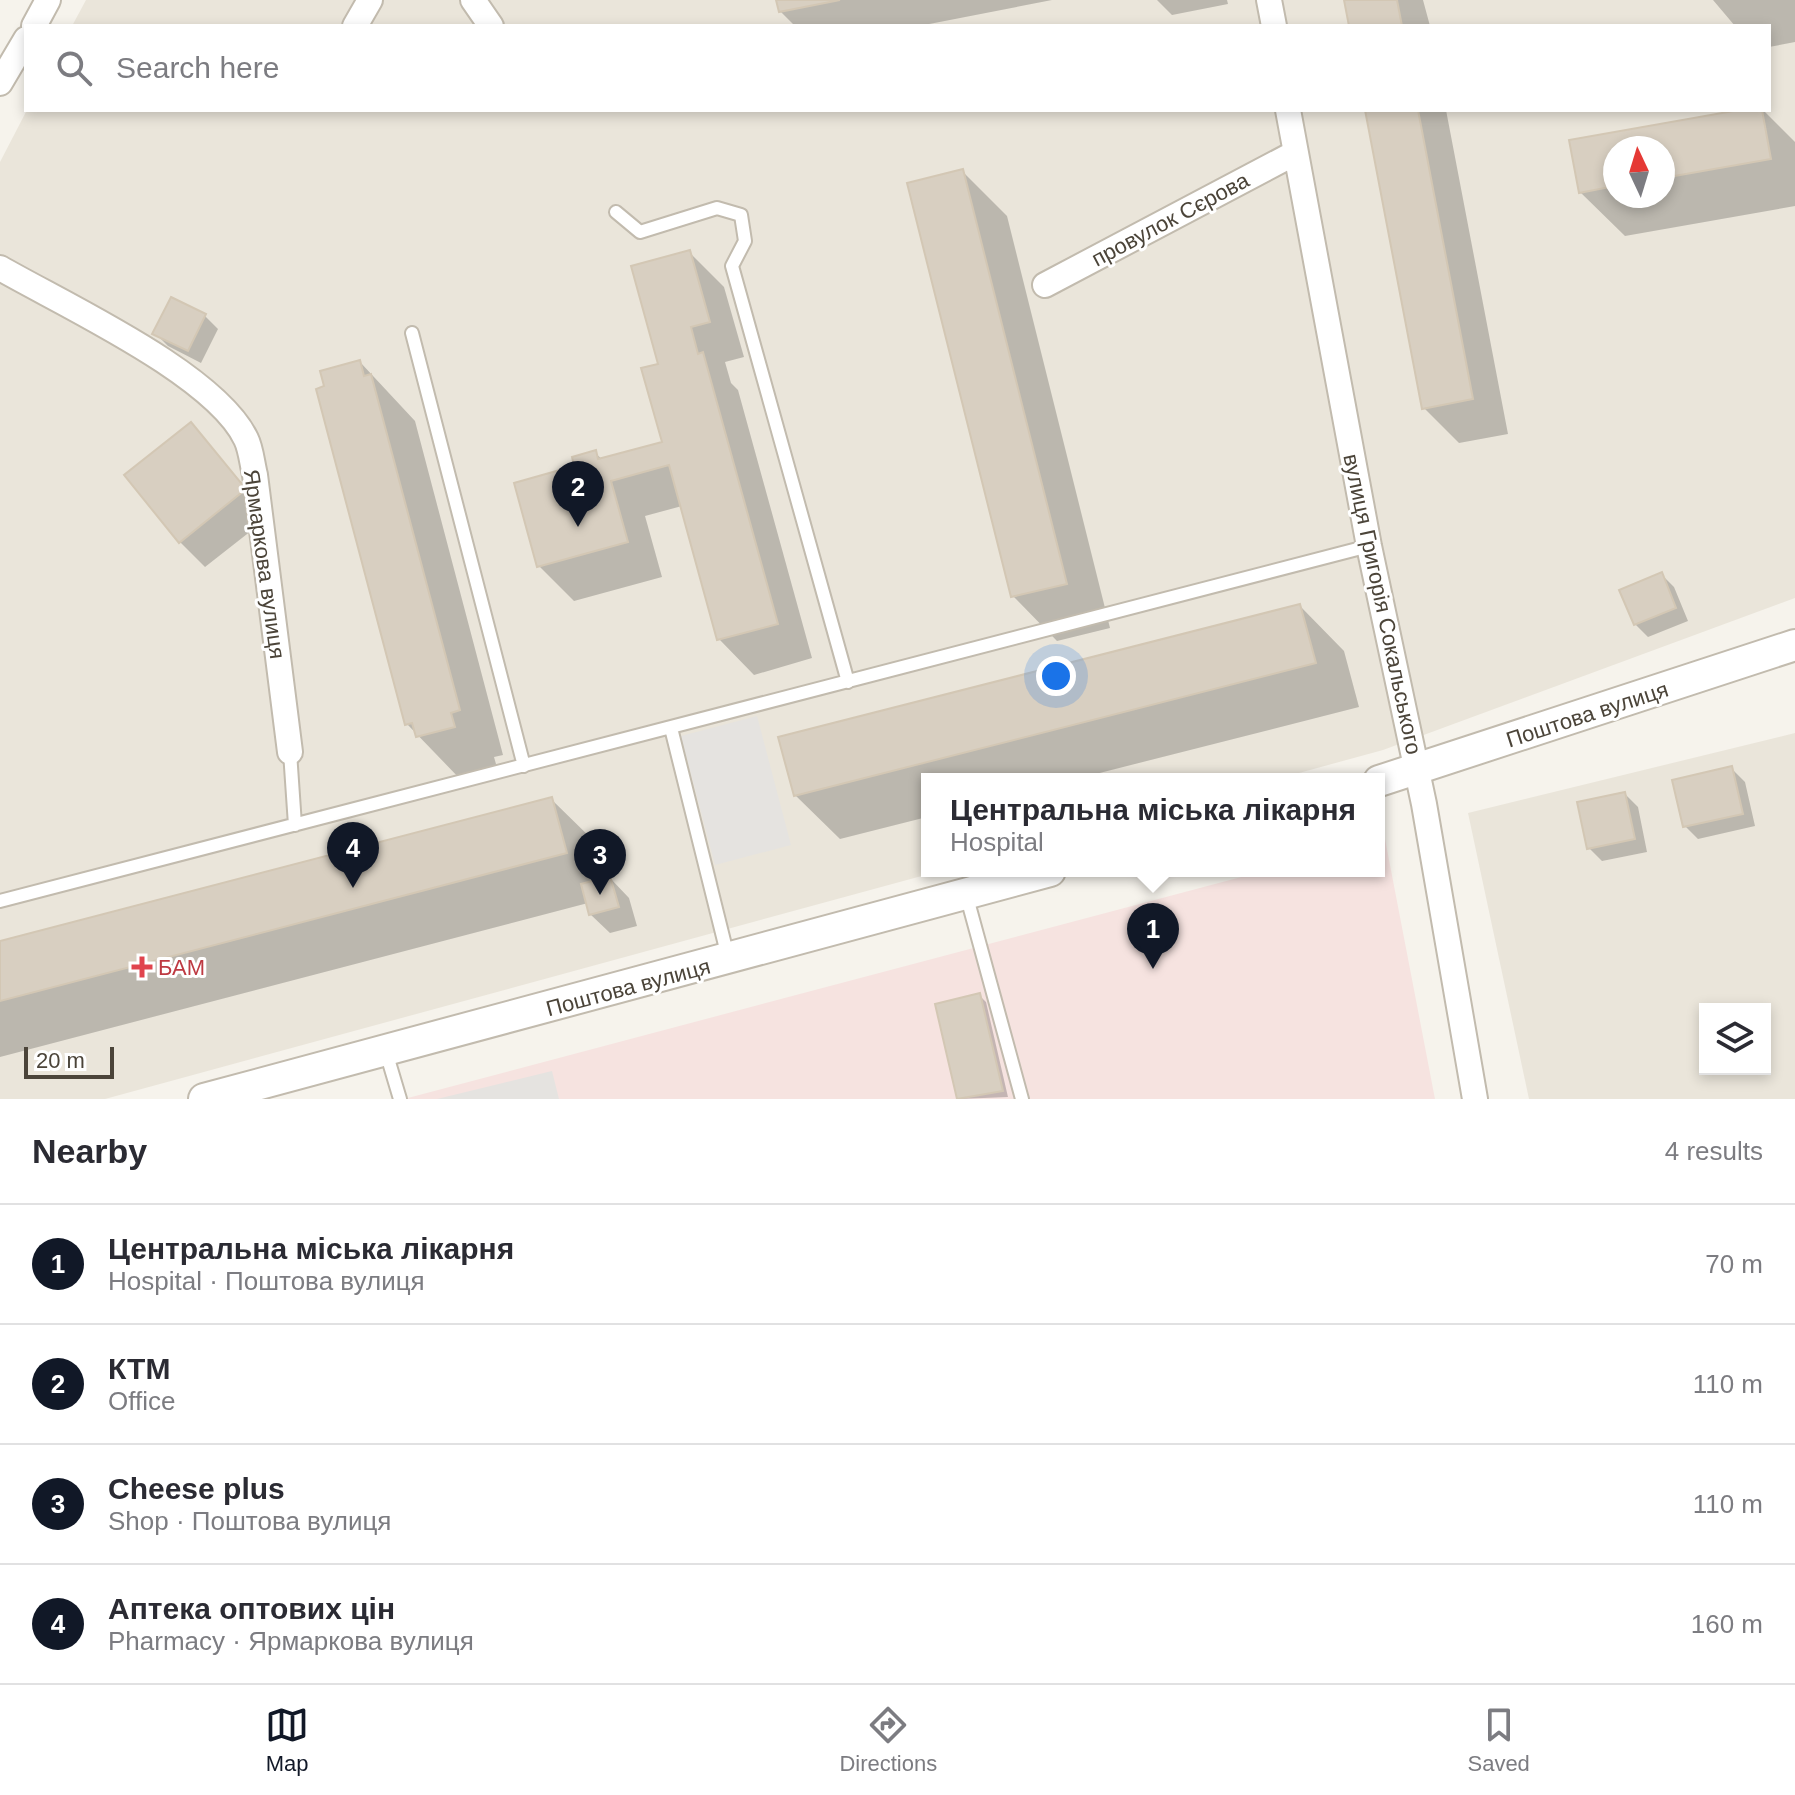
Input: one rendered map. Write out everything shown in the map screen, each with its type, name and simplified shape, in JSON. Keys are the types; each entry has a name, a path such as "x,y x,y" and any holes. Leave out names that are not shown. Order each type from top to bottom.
{"street":[{"path":"35,24 48,0"},
{"path":"356,24 370,0"},
{"path":"473,0 490,24"},
{"path":"1269,0 1274,24"},
{"path":"0,83 24,42"},
{"name":"вулиця Григорія Сокальського","path":"1288,112 1369,546 1417,770 1475,1099"},
{"name":"провулок Сєрова","path":"1045,285 1295,153"},
{"name":"Ярмаркова вулиця","path":"0,268 171,366 223,408 246,439 255,475 290,752"},
{"name":"Поштова вулиця","path":"1385,779 1795,645"},
{"name":"Поштова вулиця","path":"204,1099 1028,877"}],"lane":[{"path":"616,212 640,232 717,208 741,215 745,241 732,266 848,682"},
{"path":"412,333 524,766"},
{"path":"0,901 1369,546"},
{"path":"671,728 728,960"},
{"path":"290,752 295,825"},
{"path":"966,894 1022,1099"},
{"path":"386,1052 400,1099"}],"shaded area":[{"path":"86,0 1795,0 1795,598 1383,750 1299,773 921,773 921,876 105,1099 0,1099 0,162 26,112 1771,112 1771,24 73,24"},
{"path":"757,716 791,845 715,865 681,736"},
{"path":"1795,733 1795,1099 1529,1099 1468,813"},
{"path":"1385,839 1435,1099 404,1099 1241,877 1385,877"},
{"path":"552,1071 559,1099 437,1099"}],"building":[{"path":"776,0 840,0 779,12"},
{"path":"1344,0 1397,0 1402,24 1349,24"},
{"path":"1365,112 1418,112 1473,399 1422,409"},
{"path":"1728,112 1762,112 1771,159 1675,176 1675,136 1603,136 1603,188 1579,193 1569,140"},
{"path":"963,169 1067,584 1011,597 907,183"},
{"path":"690,250 710,322 691,327 698,354 703,352 778,624 717,640 669,465 611,481 628,542 537,567 514,483 574,466 572,457 596,450 598,459 662,442 641,368 658,364 631,266"},
{"path":"171,297 206,314 188,351 152,334"},
{"path":"360,360 364,376 371,374 460,710 451,713 455,727 416,737 412,723 405,725 316,389 324,386 320,371"},
{"path":"191,422 246,489 179,543 124,475"},
{"path":"1662,572 1676,608 1634,625 1619,590"},
{"path":"1300,604 1316,663 794,796 778,737"},
{"path":"1732,766 1743,814 1683,827 1672,780"},
{"path":"1625,792 1635,839 1587,849 1577,802"},
{"path":"552,797 567,853 0,1001 0,941"},
{"path":"610,876 619,907 589,915 581,884"},
{"path":"980,993 1003,1091 957,1099 935,1004"}],"place":[{"name":"КТМ","path":"578,527"},
{"name":"Аптека оптових цін","path":"353,888"},
{"name":"Cheese plus","path":"600,895"},
{"name":"БАМ","path":"142,967"},
{"name":"Центральна міська лікарня","path":"1153,969"}]}
